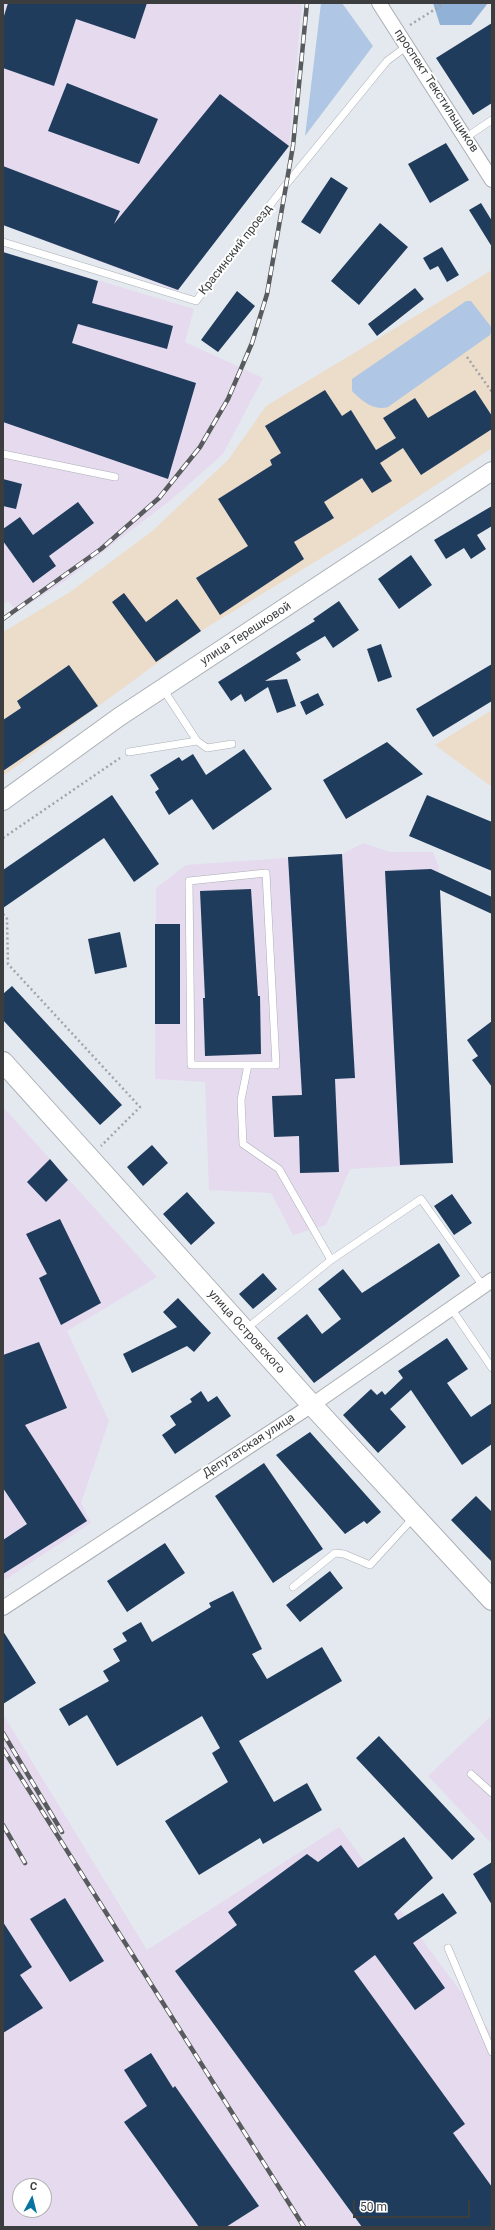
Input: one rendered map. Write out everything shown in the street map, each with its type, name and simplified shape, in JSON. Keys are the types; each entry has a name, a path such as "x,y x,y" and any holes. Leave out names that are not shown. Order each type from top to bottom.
{"main road":[{"name":"улица Островского","path":"3,1062 312,1405 492,1600"}],"street":[{"name":"проспект Текстильщиков","path":"379,3 492,180"},
{"name":"улица Терешковой","path":"3,801 162,689 492,471"},
{"name":"Депутатская улица","path":"3,1608 312,1405 487,1283"}],"lane":[{"name":"Красинский проезд","path":"3,242 196,301 284,187 387,61 407,46"},
{"path":"465,138 492,120"},
{"path":"3,454 115,477"},
{"path":"162,689 197,741 207,748 232,744"},
{"path":"128,752 197,741"},
{"path":"266,873 276,1066 248,1065 191,1065 189,881 266,873"},
{"path":"248,1065 241,1100 243,1144 279,1169 331,1260"},
{"path":"244,1330 331,1260 421,1199 487,1283"},
{"path":"451,1308 492,1368"},
{"path":"293,1587 335,1553 344,1554 370,1565 415,1516"},
{"path":"471,1774 492,1793"},
{"path":"448,1948 492,2052"}],"path":[{"path":"398,32 444,3"},
{"path":"467,357 492,392"},
{"path":"3,838 128,752"},
{"path":"3,914 7,919 8,964 140,1107 89,1158"}],"shaded area":[{"path":"3,3 302,3 289,146 177,291 3,225"},
{"path":"321,3 342,3 373,46 305,136"},
{"path":"433,3 488,3 471,25 440,25"},
{"path":"3,252 194,309 185,342 263,378 223,454 172,499 65,581 17,612 8,601 3,604"},
{"path":"492,270 492,448 369,529 201,631 3,776 3,632 70,592 151,532 228,460 266,406"},
{"path":"466,301 471,301 492,328 490,335 388,407 377,408 368,404 352,391 352,379"},
{"path":"492,710 492,787 435,745"},
{"path":"363,843 390,852 433,852 439,868 453,1163 350,1169 326,1225 293,1235 271,1193 209,1190 205,1082 155,1079 156,888 186,865 342,854"},
{"path":"3,1107 157,1277 67,1331 109,1421 81,1503 91,1523 3,1581"},
{"path":"3,1714 147,1950 339,1827 492,2034 492,2227 3,2227"},
{"path":"492,1715 492,1844 428,1776"}],"building":[{"path":"8,3 147,3 135,39 76,19 54,86 3,68 3,19"},
{"path":"492,23 492,103 473,115 436,58"},
{"path":"67,83 158,119 139,164 48,131"},
{"path":"220,94 289,146 178,290 3,225 3,166 120,211 114,224"},
{"path":"446,143 469,180 430,203 408,164"},
{"path":"331,177 348,188 320,234 301,222"},
{"path":"481,203 492,221 492,247 469,210"},
{"path":"380,223 408,247 359,305 331,281"},
{"path":"442,247 459,275 447,282 438,266 430,270 423,258"},
{"path":"3,252 98,281 92,303 173,326 167,349 78,324 72,343 196,383 168,479 3,422"},
{"path":"415,288 424,299 377,336 368,324"},
{"path":"237,291 255,306 218,352 201,340"},
{"path":"325,390 342,416 351,410 376,450 396,438 383,418 415,398 428,418 475,390 492,416 492,429 421,475 403,448 380,463 392,481 372,493 362,478 324,502 334,518 294,542 304,559 220,615 196,578 248,546 218,499 272,465 270,460 281,453 265,426"},
{"path":"3,479 22,484 16,509 3,506"},
{"path":"78,502 94,523 49,556 56,566 33,583 3,541 3,529 20,517 33,535"},
{"path":"492,506 492,526 477,535 486,549 471,559 464,548 446,559 434,540"},
{"path":"411,555 432,585 399,609 378,579"},
{"path":"124,593 146,622 177,599 201,631 156,662 112,602"},
{"path":"339,601 359,630 333,648 325,636 296,653 301,660 265,681 287,679 296,706 277,713 268,687 245,702 241,694 231,701 218,682 315,621 313,619"},
{"path":"381,644 392,677 378,682 367,649"},
{"path":"492,664 492,701 433,737 416,709"},
{"path":"69,665 98,706 3,771 3,720 21,708 17,701"},
{"path":"318,693 324,705 306,715 300,702"},
{"path":"387,742 423,774 346,819 323,780"},
{"path":"244,749 272,789 213,830 192,799 169,815 155,792 159,789 150,775 179,757 182,761 193,754 206,775"},
{"path":"112,795 159,864 134,882 104,838 3,908 3,870"},
{"path":"427,795 492,822 492,871 409,836"},
{"path":"342,854 355,1078 335,1079 339,1172 300,1173 299,1136 274,1137 272,1096 302,1095 288,857"},
{"path":"431,869 492,897 492,914 440,890 453,1163 400,1165 385,871"},
{"path":"251,889 258,996 260,996 261,1054 205,1056 203,998 205,998 200,891"},
{"path":"155,924 180,924 180,1024 155,1024"},
{"path":"120,932 127,967 95,974 88,939"},
{"path":"12,986 122,1105 100,1125 3,1020 3,994"},
{"path":"492,1021 492,1087 472,1060 478,1056 467,1040"},
{"path":"152,1145 168,1163 143,1186 127,1167"},
{"path":"50,1159 68,1180 46,1202 27,1182"},
{"path":"187,1192 215,1223 191,1245 163,1214"},
{"path":"452,1194 472,1223 454,1235 434,1206"},
{"path":"60,1219 101,1303 61,1325 39,1278 47,1274 26,1234"},
{"path":"439,1243 460,1276 314,1383 277,1338 307,1314 322,1334 341,1319 318,1289 343,1269 362,1293"},
{"path":"263,1273 277,1289 253,1309 239,1294"},
{"path":"178,1298 211,1333 194,1352 187,1346 132,1373 123,1354 177,1327 163,1312"},
{"path":"447,1338 468,1369 447,1383 471,1417 492,1403 492,1444 462,1465 411,1390 390,1409 406,1427 378,1453 343,1415 371,1389 377,1395 382,1391 385,1395 403,1378 398,1371"},
{"path":"39,1342 67,1408 25,1425 87,1521 3,1574 3,1540 27,1524 3,1488 3,1355"},
{"path":"201,1391 208,1402 217,1396 231,1416 175,1454 162,1435 176,1425 170,1416 192,1402 190,1399"},
{"path":"310,1432 381,1512 367,1524 364,1521 345,1534 276,1455"},
{"path":"264,1463 323,1549 273,1583 215,1496"},
{"path":"476,1496 492,1512 492,1562 451,1520"},
{"path":"165,1543 185,1573 127,1612 107,1581"},
{"path":"330,1571 343,1588 300,1622 286,1605"},
{"path":"233,1591 262,1649 252,1654 267,1679 322,1647 342,1681 239,1741 274,1802 307,1783 322,1810 263,1844 260,1838 199,1875 165,1821 228,1782 212,1753 220,1748 202,1716 117,1766 87,1715 69,1726 59,1709 109,1681 103,1671 120,1661 113,1649 127,1641 122,1633 141,1622 152,1642 211,1607 209,1603"},
{"path":"3,1631 36,1683 3,1704"},
{"path":"379,1736 475,1839 452,1860 356,1758"},
{"path":"404,1837 433,1878 394,1914 398,1920 443,1893 457,1913 413,1943 445,1988 415,2010 375,1955 354,1971 465,2124 453,2133 492,2187 492,2227 362,2227 175,1971 237,1925 228,1912 307,1854 318,1862 341,1845 358,1868"},
{"path":"492,1862 492,1905 473,1874"},
{"path":"65,1898 104,1961 70,1982 30,1919"},
{"path":"3,1922 32,1967 20,1975 43,2008 3,2033"},
{"path":"151,2053 173,2088 175,2086 259,2206 226,2227 199,2227 124,2122 147,2106 124,2070"}],"railway":[{"path":"3,619 101,549 159,498 200,447 228,399 252,343 267,294 293,146 307,3"},
{"path":"3,1733 62,1832"},
{"path":"3,1749 304,2227"},
{"path":"3,1825 25,1863"}]}
